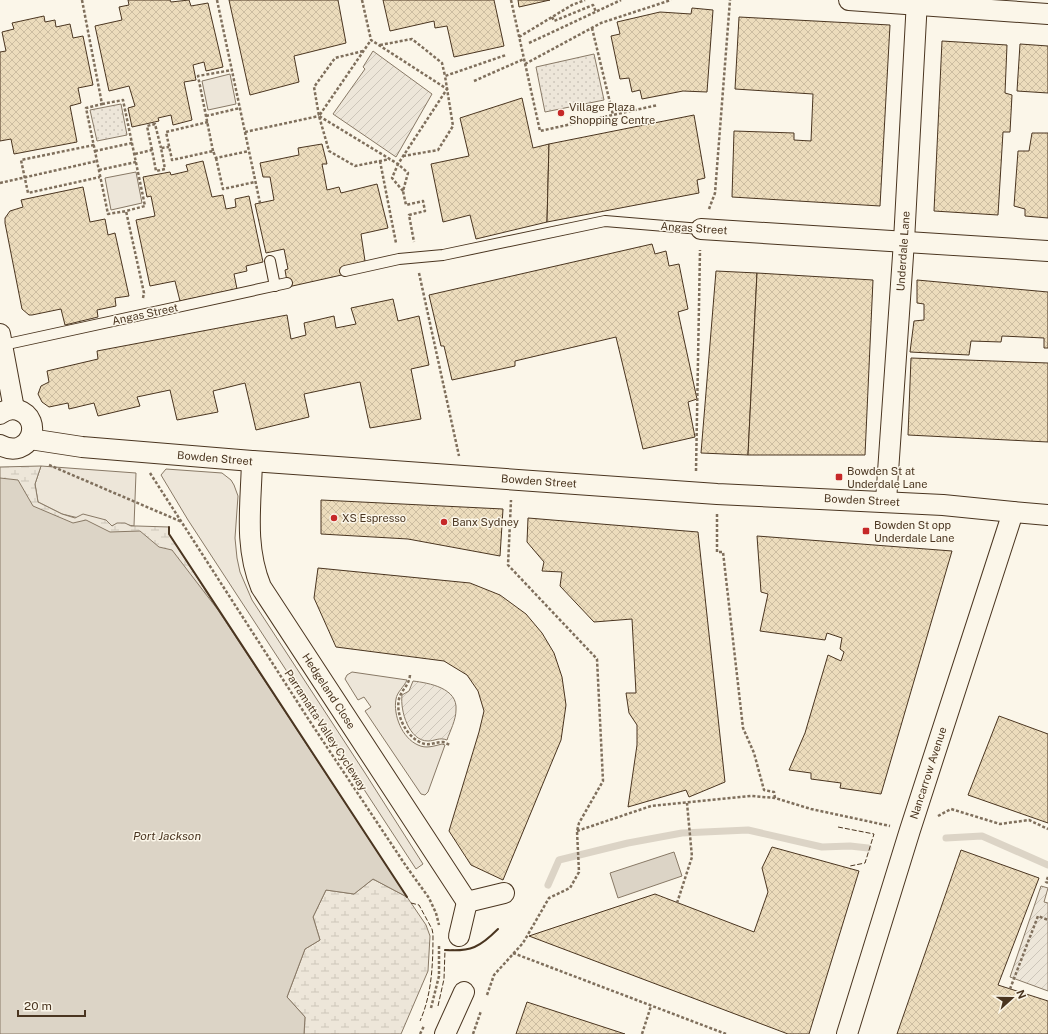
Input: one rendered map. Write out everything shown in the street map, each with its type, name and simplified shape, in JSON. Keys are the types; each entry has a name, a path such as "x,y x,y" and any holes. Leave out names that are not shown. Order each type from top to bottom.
{"street":[{"path":"849,0 917,3 1048,14"},
{"name":"Underdale Lane","path":"886,501 904,241 917,3"},
{"name":"Angas Street","path":"701,229 1048,251"},
{"path":"0,445 11,449 17,449 27,443 32,433 31,422 24,414 7,411 1,339"},
{"name":"Bowden Street","path":"30,438 82,447 252,461 717,494 886,501 1048,514"},
{"name":"Hedgeland Close","path":"252,461 249,539 252,562 261,587 467,902"},
{"name":"Nancarrow Avenue","path":"846,1034 910,830 1013,512"},
{"path":"459,936 467,902 504,894"},
{"path":"445,1034 464,992"}],"lane":[{"name":"Angas Street","path":"345,270 399,259 443,255 605,221 701,229"},
{"path":"270,261 275,286"},
{"name":"Angas Street","path":"1,339 288,283"}],"path":[{"path":"82,0 102,104"},
{"path":"217,0 260,203"},
{"path":"362,0 371,40 447,89"},
{"path":"511,0 540,131 658,104"},
{"path":"519,37 572,5 585,0"},
{"path":"529,43 621,0"},
{"path":"526,64 601,23 672,0"},
{"path":"695,492 701,229 715,193 730,0"},
{"path":"552,17 554,21 592,5 596,12"},
{"path":"592,28 612,115"},
{"path":"380,45 412,39 442,63 445,76 453,126 438,150 403,156"},
{"path":"319,116 371,40"},
{"path":"363,51 335,58 314,87 319,116 328,151 355,166 390,159"},
{"path":"445,76 506,55"},
{"path":"474,82 524,59"},
{"path":"232,70 198,76 206,116 223,189 255,182"},
{"path":"403,191 392,178 398,164 447,89"},
{"path":"123,100 132,143 145,206 108,214 86,108 123,100"},
{"path":"206,116 240,108"},
{"path":"245,132 319,116 398,164 408,173 403,191 406,205 423,201 425,211 409,214 416,257 464,476"},
{"path":"208,122 166,132 169,147 172,160 214,151"},
{"path":"155,124 165,169 156,171 152,150 147,126 155,124"},
{"path":"95,151 132,143"},
{"path":"94,145 21,160 24,177 28,193 100,178"},
{"path":"161,148 169,147"},
{"path":"135,154 152,150"},
{"path":"216,158 249,151"},
{"path":"0,183 97,161"},
{"path":"380,161 399,259"},
{"path":"99,170 136,162"},
{"path":"126,210 144,293"},
{"name":"Parramatta Valley Cycleway","path":"134,451 182,522 309,720 429,898 436,914 439,930"},
{"path":"42,462 182,522"},
{"path":"484,1000 494,975 523,943 549,898 570,888 580,872 577,831 579,823 603,781 597,659 508,565 512,479"},
{"path":"717,494 717,552 723,552 743,728 754,753 764,790 774,792 775,798"},
{"path":"410,674 410,681 400,695 398,710 408,732 423,744 430,745 443,742 450,745"},
{"path":"577,831 651,806 687,804 751,796 775,798 811,809 910,830 950,809 1000,824 1029,820 1048,829"},
{"path":"677,903 692,857 687,804"},
{"path":"1048,878 1046,882 1048,883"},
{"path":"1010,989 1038,916 1048,920"},
{"path":"431,1011 439,976 439,941"},
{"path":"513,953 726,1034"},
{"path":"642,1034 651,1006"},
{"path":"473,1034 482,1007"},
{"path":"420,1034 425,1023"}],"green space":[{"path":"373,51 432,94 396,157 333,114 365,69 363,67"},
{"path":"594,54 604,100 545,112 536,67"},
{"path":"230,74 236,104 208,110 202,81"},
{"path":"121,104 127,135 97,141 90,110"},
{"path":"136,172 142,203 111,210 105,178"},
{"path":"41,466 136,473 134,526 121,524 112,526 62,514 38,502 35,484"},
{"path":"41,466 35,484 38,502 62,514 75,518 83,514 106,520 112,526 117,523 125,523 131,526 169,527 169,534 218,610 0,527 0,467"},
{"path":"166,469 222,473 231,480 238,496 235,538 237,558 240,572 252,600 423,864 416,869 188,520 161,475"},
{"path":"352,672 407,680 398,694 395,705 397,719 403,732 412,742 424,747 442,744 445,745 428,792 425,795 421,794 365,711 371,707 364,697 358,700 345,679 347,675"},
{"path":"413,681 434,685 452,696 455,703 456,714 447,740 421,740 411,731 404,717 402,695 409,691"},
{"path":"373,879 407,897 426,925 430,936 428,971 401,1034 304,1034 305,1017 287,997 305,949 320,940 313,917 326,890 354,894"},
{"path":"1041,886 1048,888 1044,902 1048,903 1048,991 1010,977"}],"water":[{"name":"Port Jackson","path":"0,478 18,480 33,506 73,523 86,520 110,532 140,531 159,547 172,550 218,610 407,897 373,879 354,894 326,890 313,917 320,940 305,949 287,997 305,1017 304,1034 0,1034"},
{"path":"674,852 682,876 618,898 610,873"}],"building":[{"path":"128,0 170,0 171,2 189,0 191,6 208,3 223,67 206,71 204,62 193,65 196,80 184,82 192,120 173,125 171,115 158,118 159,121 132,127 128,108 135,106 129,86 109,91 95,26 122,20 119,7 129,5"},
{"path":"229,0 338,0 346,43 294,56 299,82 250,95"},
{"path":"383,0 494,0 504,46 454,57 447,26 435,28 434,21 390,31"},
{"path":"518,0 550,0 519,7"},
{"path":"692,8 713,10 707,92 683,91 642,99 640,90 632,92 629,78 620,79 611,36 620,34 617,22 660,12 691,14"},
{"path":"44,16 45,22 55,20 56,27 70,24 73,38 83,36 93,85 78,88 81,103 70,106 77,142 14,154 11,139 0,141 0,52 6,51 2,32 14,29 12,23"},
{"path":"739,17 890,25 880,206 732,197 734,131 794,133 794,140 811,141 813,94 735,89"},
{"path":"942,41 1007,45 1005,93 1012,95 1010,132 1003,132 998,215 934,211"},
{"path":"1020,44 1048,46 1048,93 1017,91"},
{"path":"522,98 533,148 549,144 547,222 476,239 470,215 443,222 431,164 469,156 460,118"},
{"path":"694,115 705,178 697,180 699,193 547,222 549,144"},
{"path":"1032,133 1048,133 1048,218 1025,216 1025,209 1014,206 1018,151 1029,151"},
{"path":"322,144 327,164 322,164 327,190 339,187 341,193 377,184 388,228 361,234 365,261 346,274 288,287 285,270 288,269 284,249 266,253 255,204 274,200 270,177 263,177 260,163 299,155 298,148"},
{"path":"203,161 212,197 223,195 226,209 236,207 235,199 249,196 263,262 246,266 247,271 234,274 237,289 180,301 175,281 150,286 136,220 155,216 151,196 147,197 143,177 170,172 171,175 188,171 186,165"},
{"path":"83,187 90,222 105,219 108,235 115,233 129,296 115,298 116,306 97,310 98,317 65,325 61,309 29,315 22,309 5,218 10,211 23,207 21,200"},
{"path":"652,244 655,254 666,251 669,266 679,264 688,309 678,312 697,399 688,402 695,437 643,449 616,337 515,361 515,366 452,380 444,346 441,346 429,295"},
{"path":"716,271 757,273 748,455 701,453"},
{"path":"757,273 873,280 865,455 748,455"},
{"path":"917,280 1048,292 1048,348 1044,348 1044,338 1002,336 1001,342 971,341 969,355 910,352 914,321 924,320 924,304 917,303"},
{"path":"393,299 398,321 419,316 429,365 411,369 421,419 370,428 360,382 304,394 309,417 256,430 245,383 213,391 218,412 177,420 170,390 137,397 140,406 98,416 94,403 69,409 68,403 49,407 42,402 38,394 41,386 49,382 47,371 98,359 97,351 287,315 291,339 306,335 304,323 334,316 336,328 356,324 351,308"},
{"path":"911,358 1048,363 1048,442 908,435"},
{"path":"321,500 503,509 500,556 408,539 321,534"},
{"path":"528,518 698,532 725,782 689,797 686,790 628,807 637,745 637,725 629,713 626,693 636,693 632,619 594,622 560,586 562,572 542,571 544,562 527,542"},
{"path":"757,536 952,551 881,794 840,788 841,783 811,779 811,773 789,770 805,733 828,655 841,661 844,652 840,649 842,638 827,633 825,640 760,631 768,594 761,592"},
{"path":"318,568 470,583 500,595 526,614 542,633 554,653 562,677 566,705 561,740 503,880 471,865 449,831 484,711 478,691 467,675 444,661 336,647 314,598"},
{"path":"999,716 1048,734 1048,823 968,795"},
{"path":"772,847 859,871 809,1034 788,1034 529,936 655,894 754,932 768,892 762,868"},
{"path":"961,850 1039,878 998,985 1048,1001 1048,1034 897,1034"},
{"path":"527,1002 625,1034 516,1034"}],"waterway":[{"path":"548,885 559,860 628,843 682,833 748,830 822,847 850,846 868,848"},
{"path":"946,838 982,836 1048,865"}],"fence":[{"path":"838,827 874,834 865,863 850,866"},
{"path":"411,903 419,905 432,929 433,934 432,968 429,990 420,1021"},
{"path":"438,1006 444,979 445,950 454,950"}],"wall":[{"path":"169,527 169,534 407,897"},
{"path":"445,950 462,950 474,947 486,940 498,929"}],"place":[{"name":"Village Plaza Shopping Centre","path":"561,113"},
{"name":"Bowden St at Underdale Lane","path":"839,477"},
{"name":"XS Espresso","path":"334,518"},
{"name":"Banx Sydney","path":"444,522"},
{"name":"Bowden St opp Underdale Lane","path":"866,531"}]}
